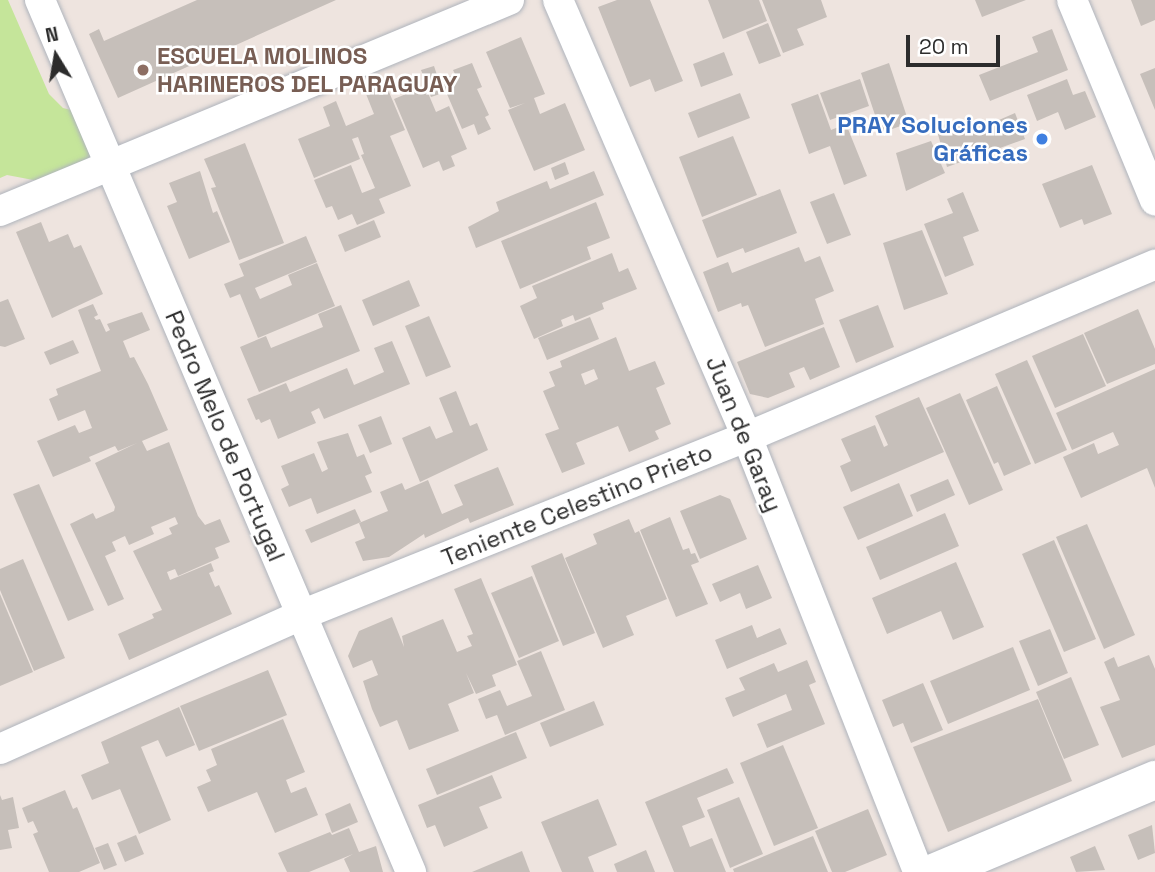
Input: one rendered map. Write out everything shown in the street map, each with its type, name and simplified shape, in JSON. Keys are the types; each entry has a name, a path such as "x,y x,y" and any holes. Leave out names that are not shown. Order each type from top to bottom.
{"street":[{"name":"Pedro Melo de Portugal","path":"40,0 411,872"},
{"path":"0,211 509,0"},
{"name":"Juan de Garay","path":"558,0 747,437 918,872"},
{"path":"1072,0 1155,200"},
{"name":"Teniente Celestino Prieto","path":"0,749 301,615 747,437 1155,265"},
{"path":"936,872 1155,780"}],"green space":[{"path":"0,0 8,0 49,94 63,108 79,112 92,158 49,183 7,175 0,178"}],"building":[{"name":"ESCUELA MOLINOS HARINEROS DEL PARAGUAY","path":"197,0 336,0 118,98 89,34 99,29 104,41"},
{"path":"617,0 650,0 683,81 655,92 650,79 630,87 598,7"},
{"path":"708,0 759,0 767,21 723,39"},
{"path":"762,0 821,0 827,17 797,29 804,45 783,53"},
{"path":"975,0 1026,0 982,17"},
{"path":"1131,0 1155,0 1155,20 1141,26"},
{"path":"768,23 781,56 759,64 746,32"},
{"path":"1052,29 1068,70 990,101 979,75 1038,52 1032,37"},
{"path":"521,37 545,94 534,98 540,114 565,103 585,150 534,171 508,110 525,103 510,108 486,52"},
{"path":"724,52 733,75 701,87 693,64"},
{"path":"472,63 482,87 477,89 489,115 485,117 491,129 478,135 474,124 462,129 441,80 455,74 453,70"},
{"path":"889,63 909,123 881,133 861,73"},
{"path":"434,66 443,93 431,97 421,70"},
{"path":"1155,68 1155,110 1140,74"},
{"path":"860,79 869,106 830,120 820,93"},
{"path":"1067,79 1073,95 1085,91 1096,117 1065,130 1058,112 1037,121 1027,95"},
{"path":"384,80 405,130 390,136 411,186 379,199 385,213 357,225 352,214 338,220 332,206 326,208 314,180 351,165 362,193 375,188 361,155 364,154 358,137 352,139 360,159 314,178 298,139 330,126 323,107 336,101 346,126 374,114 364,89"},
{"path":"425,86 436,112 449,106 467,149 451,156 455,166 443,171 439,161 423,168 394,99"},
{"path":"740,93 750,118 698,138 688,113"},
{"path":"818,94 831,130 846,124 867,176 844,185 830,146 809,154 791,104"},
{"path":"1015,113 1025,139 947,167 936,127 962,119 967,134"},
{"path":"733,136 757,195 702,217 679,157"},
{"path":"931,141 945,173 906,191 896,153"},
{"path":"245,143 284,243 239,260 211,188 216,187 204,159"},
{"path":"565,162 569,174 555,180 551,168"},
{"path":"1092,165 1112,214 1084,225 1082,219 1060,228 1042,184"},
{"path":"200,171 213,213 217,211 230,242 189,259 167,206 177,202 169,183"},
{"path":"594,171 604,195 476,248 468,227 499,211 496,202 547,181 550,189"},
{"path":"780,189 797,233 745,253 743,248 717,258 702,220"},
{"path":"963,192 979,231 963,237 974,265 945,277 924,224 953,213 947,199"},
{"path":"834,193 851,235 827,244 810,202"},
{"path":"596,202 610,238 587,247 591,259 520,289 501,241"},
{"path":"374,220 381,237 345,252 338,235"},
{"path":"41,222 49,242 68,234 74,248 81,245 103,294 52,318 16,232"},
{"path":"922,230 948,294 904,310 883,243"},
{"path":"306,236 317,262 255,288 260,299 292,285 288,275 317,263 335,306 258,338 240,294 230,298 224,284 244,276 239,264"},
{"path":"799,247 805,262 820,256 834,291 815,299 824,324 765,347 748,305 742,307 741,303 718,312 703,272 728,262 732,273"},
{"path":"612,253 619,272 628,268 637,289 602,303 604,309 575,321 573,315 561,320 563,326 534,339 520,306 537,298 532,286"},
{"path":"409,280 420,306 373,326 362,300"},
{"path":"8,299 25,339 5,347 0,346 0,302"},
{"path":"93,304 98,315 94,317 96,320 100,319 106,332 110,330 107,324 142,312 150,330 123,341 130,358 134,357 148,384 168,430 142,441 147,451 169,442 198,516 205,525 220,519 230,542 215,548 219,558 178,576 175,569 167,572 170,580 211,563 214,571 209,573 215,587 219,585 232,614 129,660 118,634 154,618 152,614 162,610 133,551 172,534 169,528 178,524 175,517 151,527 154,534 129,545 125,536 112,542 116,551 105,556 124,599 108,606 70,524 93,513 96,519 114,511 115,507 95,463 137,443 118,451 115,446 89,457 91,461 53,477 37,441 75,425 79,433 92,428 85,410 58,421 49,399 58,395 56,389 101,371 78,310"},
{"path":"341,305 360,351 259,392 240,347 266,336 271,348 323,327 318,314"},
{"path":"878,305 894,347 856,363 839,320"},
{"path":"1138,309 1155,349 1155,364 1107,384 1084,333"},
{"path":"429,316 451,367 426,377 405,326"},
{"path":"590,317 599,339 547,360 538,338"},
{"path":"824,327 840,367 810,380 804,367 789,373 795,387 768,398 750,394 737,362"},
{"path":"1083,334 1106,386 1055,408 1032,356"},
{"path":"616,337 629,371 655,361 665,384 656,388 671,424 655,431 659,439 629,452 618,426 576,443 585,464 562,473 545,434 559,429 543,391 555,386 549,372 562,367 560,361","holes":["594,369 598,379 585,385 581,374"]},
{"path":"73,340 79,353 50,365 44,352"},
{"path":"392,341 410,384 324,419 319,408 311,412 316,423 278,439 270,419 261,423 259,419 256,420 247,399 286,383 290,392 347,368 354,385 384,372 374,348"},
{"path":"1027,360 1067,450 1035,464 995,374"},
{"path":"1155,369 1155,488 1147,468 1081,498 1063,457 1094,443 1098,454 1119,445 1113,432 1072,450 1056,413"},
{"path":"997,386 1031,464 1004,476 998,462 994,464 966,400"},
{"path":"456,391 470,426 477,423 488,450 420,482 402,438 430,426 436,439 453,432 439,398"},
{"path":"960,393 1003,490 969,505 926,408"},
{"path":"919,397 944,452 851,492 840,466 851,461 841,439 875,425 884,447 888,445 875,416"},
{"path":"381,416 392,444 370,453 358,425"},
{"path":"348,433 357,457 364,454 372,473 365,476 372,492 317,514 311,498 289,507 281,489 289,485 281,466 314,453 322,472 328,469 317,442"},
{"path":"498,467 514,505 470,523 468,518 425,538 424,534 389,557 363,561 355,542 365,538 359,523 388,511 380,492 402,483 405,490 428,480 442,514 463,505 454,485"},
{"path":"948,479 955,495 917,512 910,495"},
{"path":"899,483 913,516 858,540 843,507"},
{"path":"39,484 94,610 68,621 13,494"},
{"path":"720,495 730,499 747,539 700,559 680,511"},
{"path":"355,509 361,522 311,543 305,530"},
{"path":"945,513 959,546 880,580 866,547"},
{"path":"670,517 683,550 689,548 699,562 691,565 708,604 676,617 640,530"},
{"path":"629,519 635,533 639,531 667,599 626,616 634,635 603,648 565,558 597,544 593,534"},
{"path":"1087,524 1135,635 1104,649 1056,537"},
{"path":"1054,540 1096,639 1064,652 1022,554"},
{"path":"562,553 595,633 563,646 531,566"},
{"path":"23,559 65,658 34,671 0,590 0,569"},
{"path":"956,562 984,627 953,640 941,611 887,634 872,598"},
{"path":"758,565 772,598 746,609 740,593 720,602 712,584"},
{"path":"532,576 559,641 519,658 491,593"},
{"path":"481,578 517,665 492,675 496,686 476,694 466,673 474,693 448,704 459,731 409,750 397,720 380,727 372,709 363,681 378,675 372,660 353,668 348,656 359,631 392,617 404,647 402,636 443,619 457,652 472,646 467,636 473,634 454,589"},
{"path":"0,594 33,672 0,686"},
{"path":"752,625 757,638 780,628 787,644 727,669 715,640"},
{"path":"1050,629 1068,673 1038,686 1019,641"},
{"path":"1013,647 1030,690 948,724 930,681"},
{"path":"541,651 565,710 505,735 497,715 486,719 478,699 500,690 507,706 532,696 517,661"},
{"path":"1149,655 1155,669 1155,745 1122,758 1100,707 1120,700 1104,662 1114,657 1118,667"},
{"path":"807,660 816,682 809,685 825,724 767,748 757,724 792,710 786,694 733,717 725,698 745,690 739,678 774,663 778,672"},
{"path":"268,670 287,715 199,751 180,706"},
{"path":"1071,677 1099,745 1064,759 1036,692"},
{"path":"923,683 943,730 911,743 903,723 893,727 882,700"},
{"path":"1038,699 1072,781 948,832 913,747"},
{"path":"594,701 604,725 550,747 540,723"},
{"path":"179,707 195,745 166,757 158,740 141,747 171,820 139,834 120,789 92,800 81,775 109,763 101,742"},
{"path":"283,719 305,772 286,780 291,793 306,787 318,815 275,833 257,792 208,812 197,787 211,781 206,770 217,765 211,749"},
{"path":"516,732 527,758 437,795 426,769"},
{"path":"783,745 818,828 774,846 740,763"},
{"path":"727,768 734,783 697,798 705,817 682,826 690,847 712,838 726,872 674,872 645,802"},
{"path":"492,775 502,798 479,807 488,828 444,847 435,825 427,828 418,805"},
{"path":"65,790 73,809 77,807 100,863 79,872 49,872 33,834 38,832 33,821 28,823 22,808"},
{"path":"0,795 2,800 13,797 19,828 8,830 12,848 0,850"},
{"path":"739,797 763,854 730,868 707,810"},
{"path":"598,799 617,845 588,857 594,872 562,872 541,822"},
{"path":"350,803 358,822 332,833 325,814"},
{"path":"868,809 887,855 845,872 832,872 815,831"},
{"path":"1152,825 1155,853 1138,860 1128,835"},
{"path":"349,828 359,852 376,846 383,872 350,872 344,859 353,854 309,872 287,872 278,853 330,832 332,835"},
{"path":"136,835 144,854 125,862 117,843"},
{"path":"813,836 828,872 734,872 733,869"},
{"path":"108,843 117,865 104,870 95,848"},
{"path":"1095,846 1105,870 1076,872 1070,857"},
{"path":"646,850 655,872 617,872 614,864"},
{"path":"522,851 530,872 472,872"}],"place":[{"name":"ESCUELA MOLINOS HARINEROS DEL PARAGUAY","path":"143,70"},
{"name":"PRAY Soluciones Gráficas","path":"1042,139"}]}
